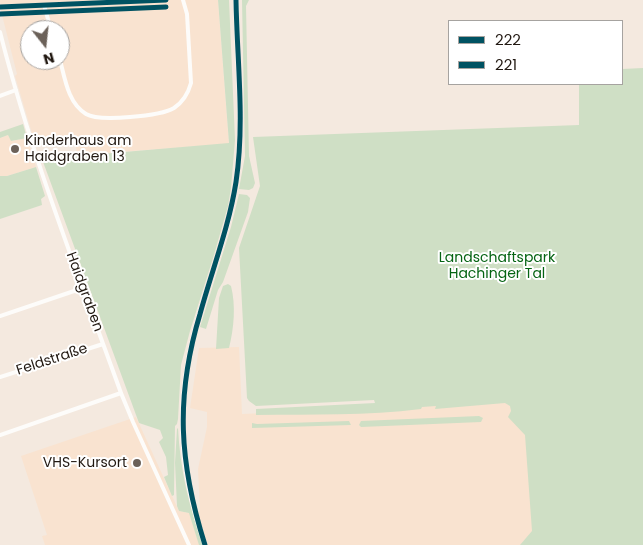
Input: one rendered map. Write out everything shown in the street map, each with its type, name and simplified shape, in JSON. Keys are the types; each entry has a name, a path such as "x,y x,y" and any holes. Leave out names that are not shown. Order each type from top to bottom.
{"main road":[{"path":"205,545 186,478 182,407 194,333 226,233 237,179 240,139 236,0"}],"street":[{"path":"0,7 166,0"},
{"path":"63,70 74,102 91,117 106,119 159,114 170,110 182,101 190,85 187,14 184,0"},
{"path":"44,5 48,20"},
{"name":"Haidgraben","path":"0,32 16,90 47,186 121,393 144,449 189,545"},
{"path":"0,96 16,90"},
{"path":"0,316 83,288"},
{"name":"Feldstraße","path":"0,377 103,344"},
{"path":"0,435 121,393"}],"shaded area":[{"path":"0,0 218,0 229,144 77,155 75,139 34,140 15,76 17,74"},
{"name":"Kinderhaus am Haidgraben 13","path":"8,135 12,141 27,138 36,167 7,176 0,176 0,138"},
{"path":"239,347 242,414 524,402 533,531 521,545 45,545 42,536 47,535 21,456 136,417 179,511 189,513 200,511 198,469 207,427 207,412 190,408 199,348"}],"green space":[{"path":"218,0 229,0 235,140 231,188 228,206 181,365 178,419 175,426 174,495 172,496 164,477 168,475 166,457 159,442 163,438 160,430 139,423 42,159 229,143"},
{"path":"242,0 249,0 246,6 249,156 255,183 253,188 249,190 239,189 245,156"},
{"name":"Landschaftspark Hachinger Tal","path":"643,68 643,545 520,545 532,531 525,435 508,417 511,411 510,406 505,403 435,409 436,406 422,407 421,409 380,413 256,415 256,409 375,403 374,400 256,406 247,398 239,248 260,186 253,137 579,125 579,85 623,85 623,69"},
{"path":"23,124 27,138 11,141 8,135 0,138 0,132"},
{"path":"36,167 45,196 41,199 42,205 0,219 0,176 7,176"},
{"path":"239,194 247,195 250,198 248,212 223,282 218,290 206,329 200,327 231,227"},
{"path":"228,284 231,286 233,294 234,309 231,340 229,348 216,349 219,298 223,286"},
{"path":"479,416 483,418 481,422 361,427 359,425 361,421"},
{"path":"349,421 351,425 252,428 252,423"},
{"path":"178,428 186,488 203,545 199,545 189,513 179,511 177,506 175,463"}],"transit line":[{"name":"222","path":"0,7 166,0"},
{"name":"222","path":"205,545 196,515 185,458 184,402 192,344 225,232 233,199 239,159 240,114 236,0"},
{"name":"221","path":"0,14 166,7"}],"place":[{"name":"Kinderhaus am Haidgraben 13","path":"15,149"},
{"name":"VHS-Kursort","path":"137,463"}]}
